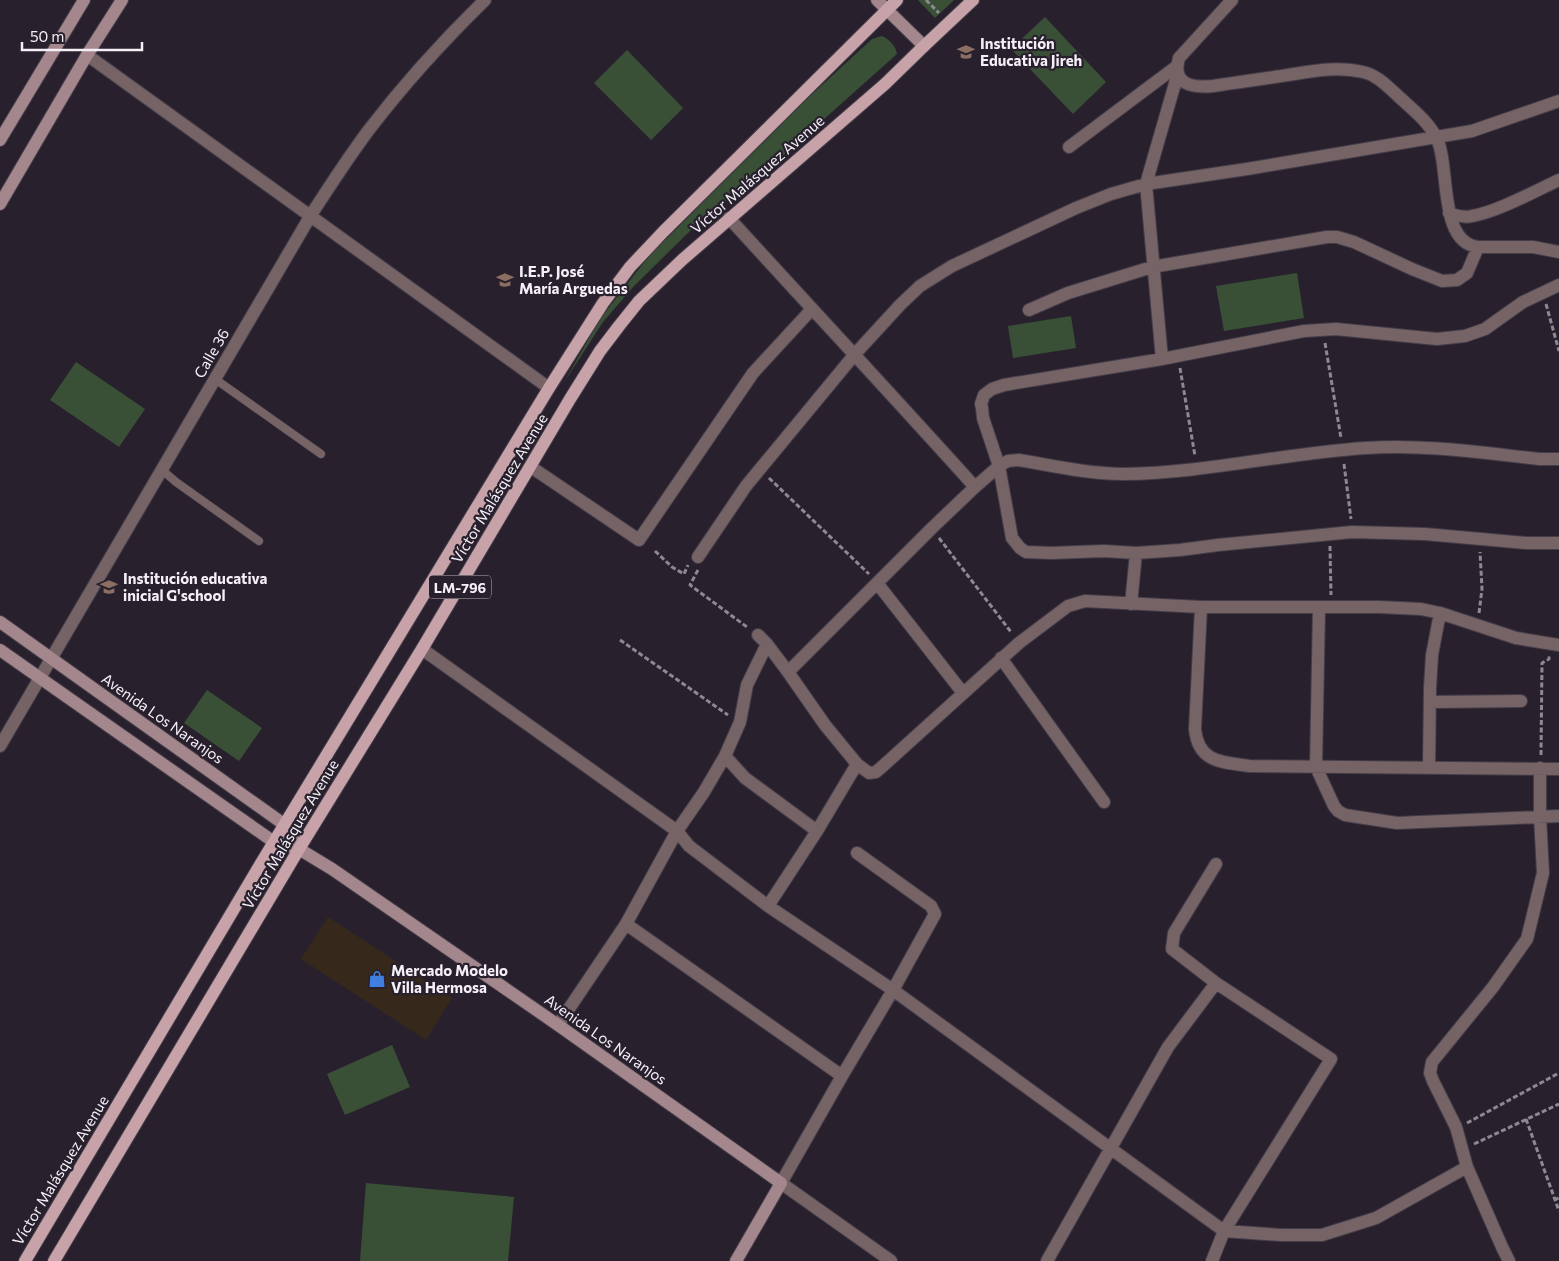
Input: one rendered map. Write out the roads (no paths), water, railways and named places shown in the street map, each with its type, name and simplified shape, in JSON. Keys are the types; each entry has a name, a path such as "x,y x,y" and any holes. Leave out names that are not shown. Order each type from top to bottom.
{"main road":[{"name":"Víctor Malásquez Avenue","path":"25,1261 274,842 549,388 603,303 643,253 897,0"},
{"name":"Víctor Malásquez Avenue","path":"56,1260 299,849 422,649 600,351 619,326 660,280 885,84 973,0"}],"street":[{"path":"0,140 84,0"},
{"path":"0,204 87,55 122,0"},
{"name":"Calle 36","path":"0,746 310,216 348,158 388,105 436,49 485,0"},
{"path":"877,0 924,46"},
{"path":"1162,359 1152,267 1146,184 1179,58 1232,0"},
{"path":"87,55 549,388"},
{"path":"1177,70 1181,80 1186,84 1201,87 1325,70 1366,73 1381,80 1423,120 1436,136 1442,158 1449,213 1455,228 1464,240 1471,246 1478,247 1533,247 1559,252"},
{"path":"1070,148 1177,70"},
{"path":"698,557 746,486 855,354 900,304 935,275 1076,208 1111,194 1146,184 1472,131 1559,102"},
{"path":"1449,213 1457,216 1473,216 1559,180"},
{"path":"729,218 975,487"},
{"path":"1029,310 1068,293 1152,267 1327,237 1337,237 1354,242 1412,270 1442,281 1457,280 1467,273 1478,247"},
{"path":"1559,286 1523,302 1485,329 1465,336 1437,339 1319,329 1162,359 1004,385 984,395 981,404 983,418 999,466 1010,531 1015,544 1026,552 1104,551 1136,553 1352,532 1425,534 1526,543 1559,543"},
{"path":"531,467 639,540 753,373 812,309"},
{"path":"788,672 975,487 999,466 1008,461 1019,460 1122,474 1197,470 1375,447 1423,447 1540,459 1559,459"},
{"path":"1131,604 1136,553"},
{"path":"877,583 963,693"},
{"path":"558,1025 626,924 677,831 704,792 725,756 740,722 747,685 762,639 788,672 824,725 857,764 869,773 876,772 1001,658 1054,615 1076,603 1084,601 1201,607 1421,609 1440,613 1516,638 1559,645"},
{"path":"1201,607 1195,728 1196,738 1202,750 1213,760 1240,765 1316,767 1559,769"},
{"path":"1319,608 1316,767 1338,811 1345,815 1397,823 1559,816"},
{"path":"1429,767 1432,655 1440,613"},
{"name":"Avenida Los Naranjos","path":"0,622 285,825 299,849"},
{"path":"422,649 677,831 695,850 768,906 894,990 1224,1231 1281,1235 1322,1235 1376,1218 1467,1167"},
{"name":"Avenida Los Naranjos","path":"0,650 274,842 299,849 332,869 558,1025 891,1261"},
{"path":"1001,658 1104,802"},
{"path":"1430,702 1522,701"},
{"path":"725,756 745,778 817,831"},
{"path":"768,906 817,831 857,764"},
{"path":"1510,1261 1467,1167 1456,1128 1432,1081 1430,1073 1432,1062 1493,987 1527,939 1543,873 1540,768"},
{"path":"736,1261 842,1076 894,990 935,914 931,906 857,854"},
{"path":"1212,1261 1224,1231 1331,1059 1216,983 1172,949 1174,933 1216,864"},
{"path":"626,924 842,1076"},
{"path":"1047,1261 1168,1046 1216,983"}],"lane":[{"path":"215,379 321,454"},
{"path":"162,470 259,541"}],"place":[{"name":"Institución Educativa Jireh","path":"966,52"},
{"name":"I.E.P. José María Arguedas","path":"505,280"},
{"name":"Institución educativa inicial G'school","path":"109,587"},
{"name":"Mercado Modelo Villa Hermosa","path":"377,979"}]}
